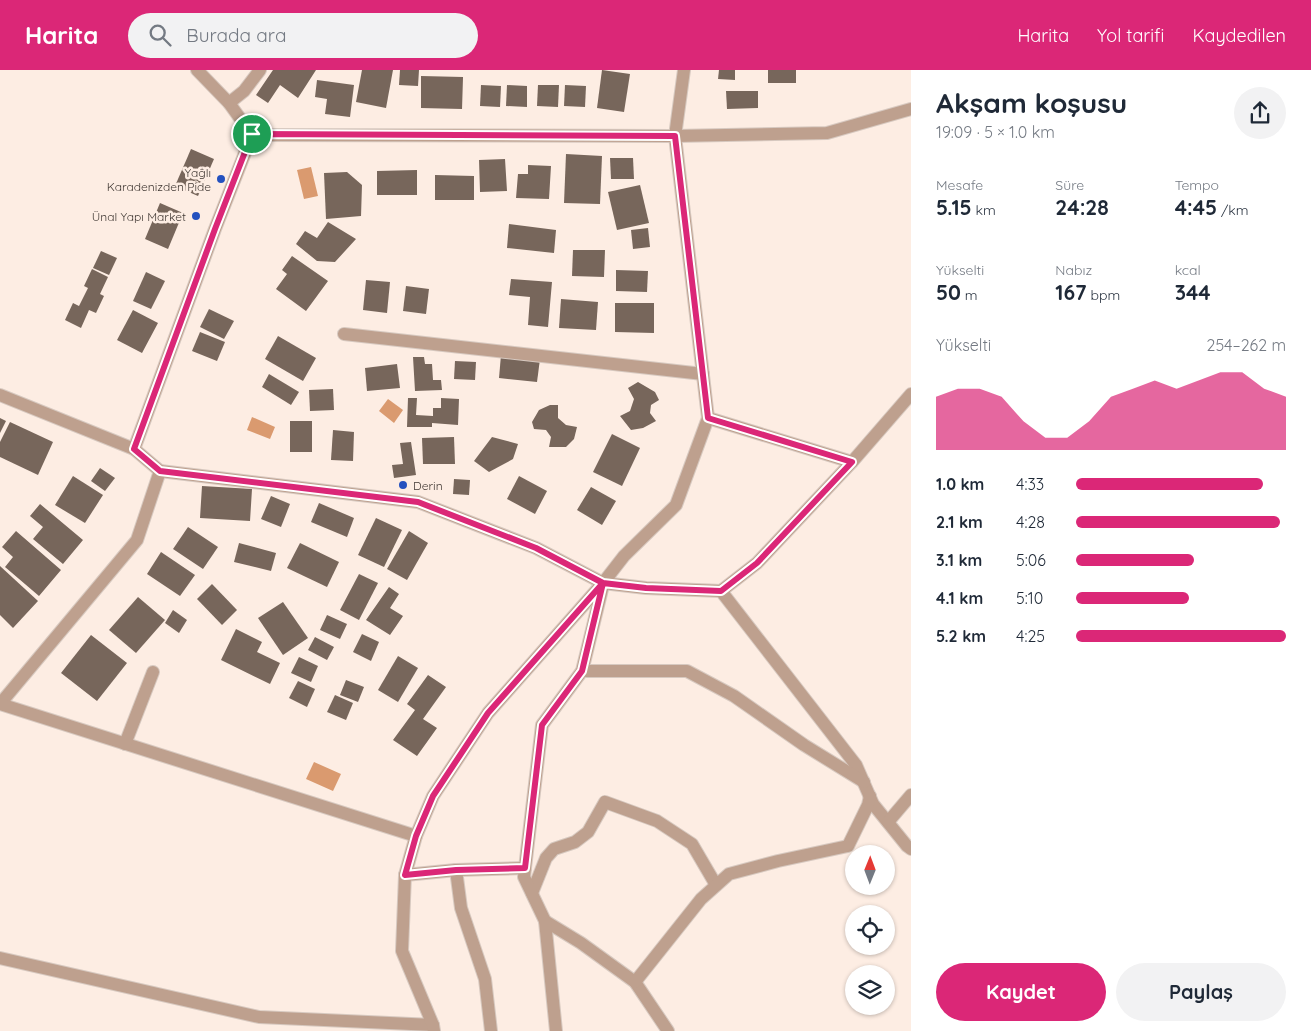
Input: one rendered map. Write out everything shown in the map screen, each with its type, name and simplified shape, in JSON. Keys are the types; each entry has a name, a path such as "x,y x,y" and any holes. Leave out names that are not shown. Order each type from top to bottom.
{"street":[{"path":"197,70 229,103 252,134"},
{"path":"229,103 244,91 260,70"},
{"path":"0,958 259,1017 433,1028 402,951 405,875 416,836 433,796 488,713 603,583 624,556 676,504 708,418 675,136 684,70"},
{"path":"252,134 675,136 827,133 911,109"},
{"path":"134,449 252,134"},
{"path":"344,334 704,374"},
{"path":"0,395 134,449 160,471 418,502 536,548 603,583 646,588 721,591 757,563 852,462 911,394"},
{"path":"708,418 852,462"},
{"path":"160,471 137,540 0,704 416,836"},
{"path":"556,1031 545,921 524,877 542,725 582,671 603,583"},
{"path":"721,591 856,765 873,804 911,849"},
{"path":"582,671 687,671 734,696 804,745 864,782"},
{"path":"125,744 153,672"},
{"path":"635,982 701,898 729,874 848,846 868,805 870,796"},
{"path":"888,822 911,796"},
{"path":"532,893 537,876 546,858 554,849 575,842 588,832 605,802 657,821 692,844 716,885"},
{"path":"405,875 456,870 525,868"},
{"path":"456,870 461,908 485,979 491,1031"},
{"path":"545,921 635,982 668,1031"}],"shaded area":[{"path":"311,167 318,196 304,199 297,170"},
{"path":"388,399 403,410 394,423 379,411"},
{"path":"252,417 275,427 270,439 247,430"},
{"path":"314,762 341,774 333,791 306,779"}],"building":[{"path":"273,70 316,70 298,98 280,85 268,103 256,95"},
{"path":"362,70 393,70 386,108 356,102"},
{"path":"400,70 419,70 418,86 399,85"},
{"path":"602,70 630,74 624,112 597,108"},
{"path":"719,70 735,70 735,80 718,79"},
{"path":"768,70 796,70 796,83 768,83"},
{"path":"421,76 463,77 462,109 421,108"},
{"path":"317,80 354,85 350,117 325,114 327,99 315,97"},
{"path":"481,85 501,86 500,107 480,106"},
{"path":"507,85 527,86 527,107 506,106"},
{"path":"538,85 559,85 558,107 537,106"},
{"path":"565,85 586,86 585,107 564,106"},
{"path":"726,91 758,91 758,108 727,109"},
{"path":"191,149 214,159 198,196 175,186"},
{"path":"566,154 602,156 600,204 564,203"},
{"path":"610,158 633,158 634,179 611,179"},
{"path":"505,159 507,191 480,192 479,160"},
{"path":"528,165 551,166 549,199 516,198 518,174 528,174"},
{"path":"417,170 417,195 377,195 377,171"},
{"path":"347,172 362,185 361,216 326,219 324,173"},
{"path":"435,175 474,176 474,200 435,200"},
{"path":"640,185 649,223 617,230 608,192"},
{"path":"160,203 183,213 168,249 145,239"},
{"path":"328,222 356,239 335,262 317,261 296,244 305,231 317,238"},
{"path":"509,224 556,230 554,253 507,248"},
{"path":"648,228 650,247 633,249 631,230"},
{"path":"573,250 605,250 604,277 572,276"},
{"path":"101,251 117,258 109,275 93,268"},
{"path":"292,256 328,281 306,311 276,289 287,274 282,270"},
{"path":"92,269 108,277 100,294 104,296 96,313 89,310 81,328 65,320 73,303 79,306 88,288 84,286"},
{"path":"616,270 648,271 647,292 616,291"},
{"path":"146,272 165,281 151,309 133,301"},
{"path":"511,279 552,282 548,327 528,325 530,297 509,295"},
{"path":"366,280 390,282 387,313 363,310"},
{"path":"406,286 429,289 426,314 403,311"},
{"path":"561,299 598,302 596,330 559,328"},
{"path":"615,303 654,303 654,333 615,332"},
{"path":"209,309 234,321 224,339 200,327"},
{"path":"133,310 158,323 142,353 117,340"},
{"path":"200,332 225,342 217,361 192,351"},
{"path":"278,336 316,358 303,381 265,359"},
{"path":"501,355 540,359 537,382 499,378"},
{"path":"413,357 424,357 425,364 432,364 433,380 441,380 442,390 415,391"},
{"path":"455,361 476,362 475,380 454,379"},
{"path":"397,364 400,388 367,391 365,368"},
{"path":"269,374 299,392 291,405 262,387"},
{"path":"638,382 655,392 659,400 651,405 650,413 656,421 643,428 631,430 620,416 630,411 634,399 628,388"},
{"path":"333,389 334,410 310,411 309,390"},
{"path":"408,398 417,398 416,415 433,416 433,408 441,408 441,398 459,399 458,425 432,423 432,427 407,427"},
{"path":"550,405 558,405 558,418 566,425 577,427 574,439 566,447 549,447 551,437 546,430 534,429 532,422 539,410"},
{"path":"0,418 6,421 0,433"},
{"path":"290,421 312,421 312,452 290,452"},
{"path":"10,422 53,442 38,475 0,457 0,442"},
{"path":"333,430 354,432 353,461 331,460"},
{"path":"612,434 640,448 622,486 593,472"},
{"path":"454,437 455,464 423,464 422,438"},
{"path":"492,437 518,444 513,459 489,472 474,461"},
{"path":"411,442 416,475 394,478 392,465 403,464 400,443"},
{"path":"100,468 115,478 105,491 91,481"},
{"path":"73,476 103,495 85,523 55,505"},
{"path":"519,476 547,491 535,514 507,499"},
{"path":"454,479 470,480 469,495 453,494"},
{"path":"202,486 252,489 250,521 200,518"},
{"path":"591,487 616,501 602,525 577,510"},
{"path":"271,496 290,504 281,527 261,519"},
{"path":"319,503 354,518 347,537 311,522"},
{"path":"40,504 83,540 63,564 33,539 43,527 30,516"},
{"path":"376,518 402,530 384,567 358,555"},
{"path":"188,527 218,547 203,569 173,549"},
{"path":"16,531 61,570 39,596 5,567 13,557 2,547"},
{"path":"409,531 428,543 407,580 387,569"},
{"path":"239,543 276,553 271,571 234,562"},
{"path":"300,543 339,562 327,587 287,568"},
{"path":"161,552 195,575 180,596 147,574"},
{"path":"0,566 38,601 13,628 0,615"},
{"path":"359,574 378,583 359,620 340,610"},
{"path":"212,584 237,610 222,625 197,599"},
{"path":"389,587 399,594 390,608 403,616 390,635 366,620"},
{"path":"138,597 165,620 136,653 109,630"},
{"path":"283,602 308,638 283,655 258,618"},
{"path":"173,610 187,620 179,633 165,623"},
{"path":"327,615 347,624 340,639 320,630"},
{"path":"236,629 262,642 257,652 280,663 270,684 221,660"},
{"path":"362,634 379,642 371,661 353,652"},
{"path":"91,635 127,663 97,701 61,673"},
{"path":"315,637 334,647 327,660 308,650"},
{"path":"398,656 418,668 398,702 378,690"},
{"path":"299,657 318,666 311,682 291,673"},
{"path":"428,675 446,687 423,719 437,728 417,756 393,740 415,710 407,704"},
{"path":"346,680 364,687 358,702 340,695"},
{"path":"298,681 315,689 307,707 289,698"},
{"path":"335,695 353,703 346,720 327,712"}],"place":[{"name":"Yağlı Karadenizden Pide","path":"221,179"},
{"name":"Ünal Yapı Market","path":"196,216"},
{"name":"Derin","path":"403,485"}],"route":[{"path":"252,134 134,449 160,471 418,502 536,548 603,583 488,713 433,796 416,836 405,875 456,870 525,868 542,725 582,671 603,583 646,588 721,591 757,563 852,462 708,418 675,136 252,134"}]}
